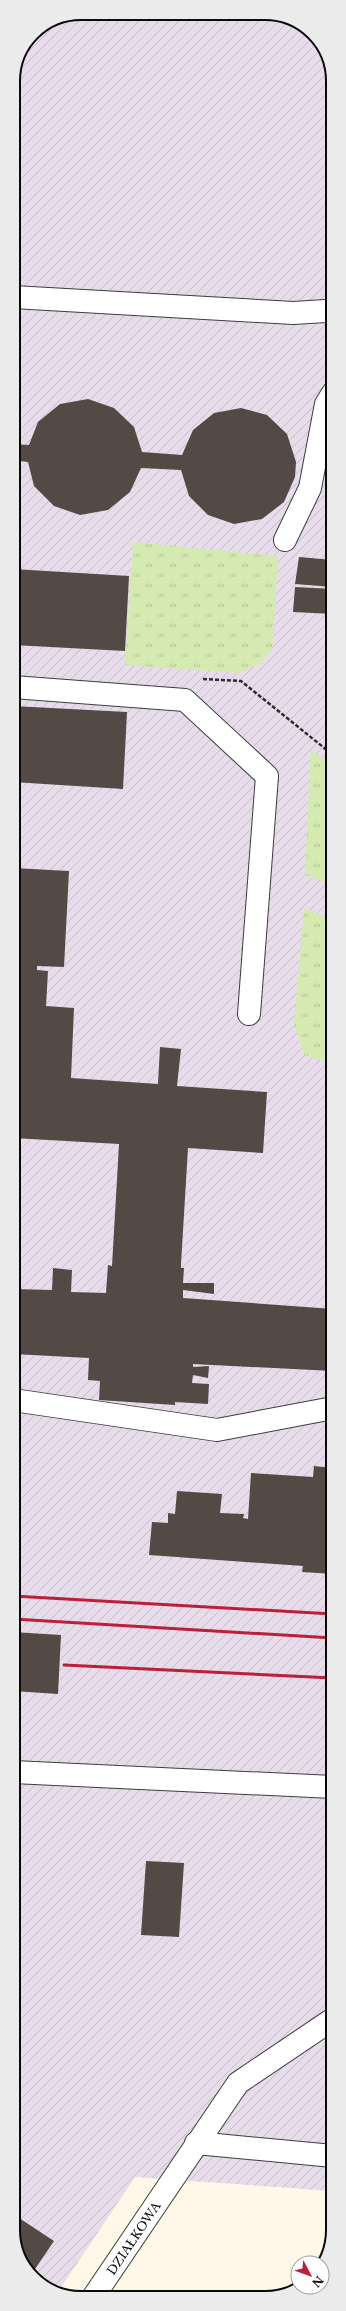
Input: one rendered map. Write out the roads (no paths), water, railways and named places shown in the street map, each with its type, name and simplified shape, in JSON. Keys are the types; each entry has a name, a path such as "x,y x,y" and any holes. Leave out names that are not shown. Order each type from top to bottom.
{"street":[{"path":"20,297 293,313 326,311"},
{"path":"285,540 310,488 326,404"},
{"path":"20,688 185,700 267,776 249,1014"},
{"path":"20,1401 217,1430 326,1409"},
{"path":"20,1772 326,1787"},
{"name":"DZIAŁKOWA","path":"97,2291 238,2083 326,2024"},
{"path":"196,2143 326,2155"}],"railway":[{"path":"20,1596 326,1614"},
{"path":"20,1619 326,1638"},
{"path":"64,1665 326,1678"}]}
